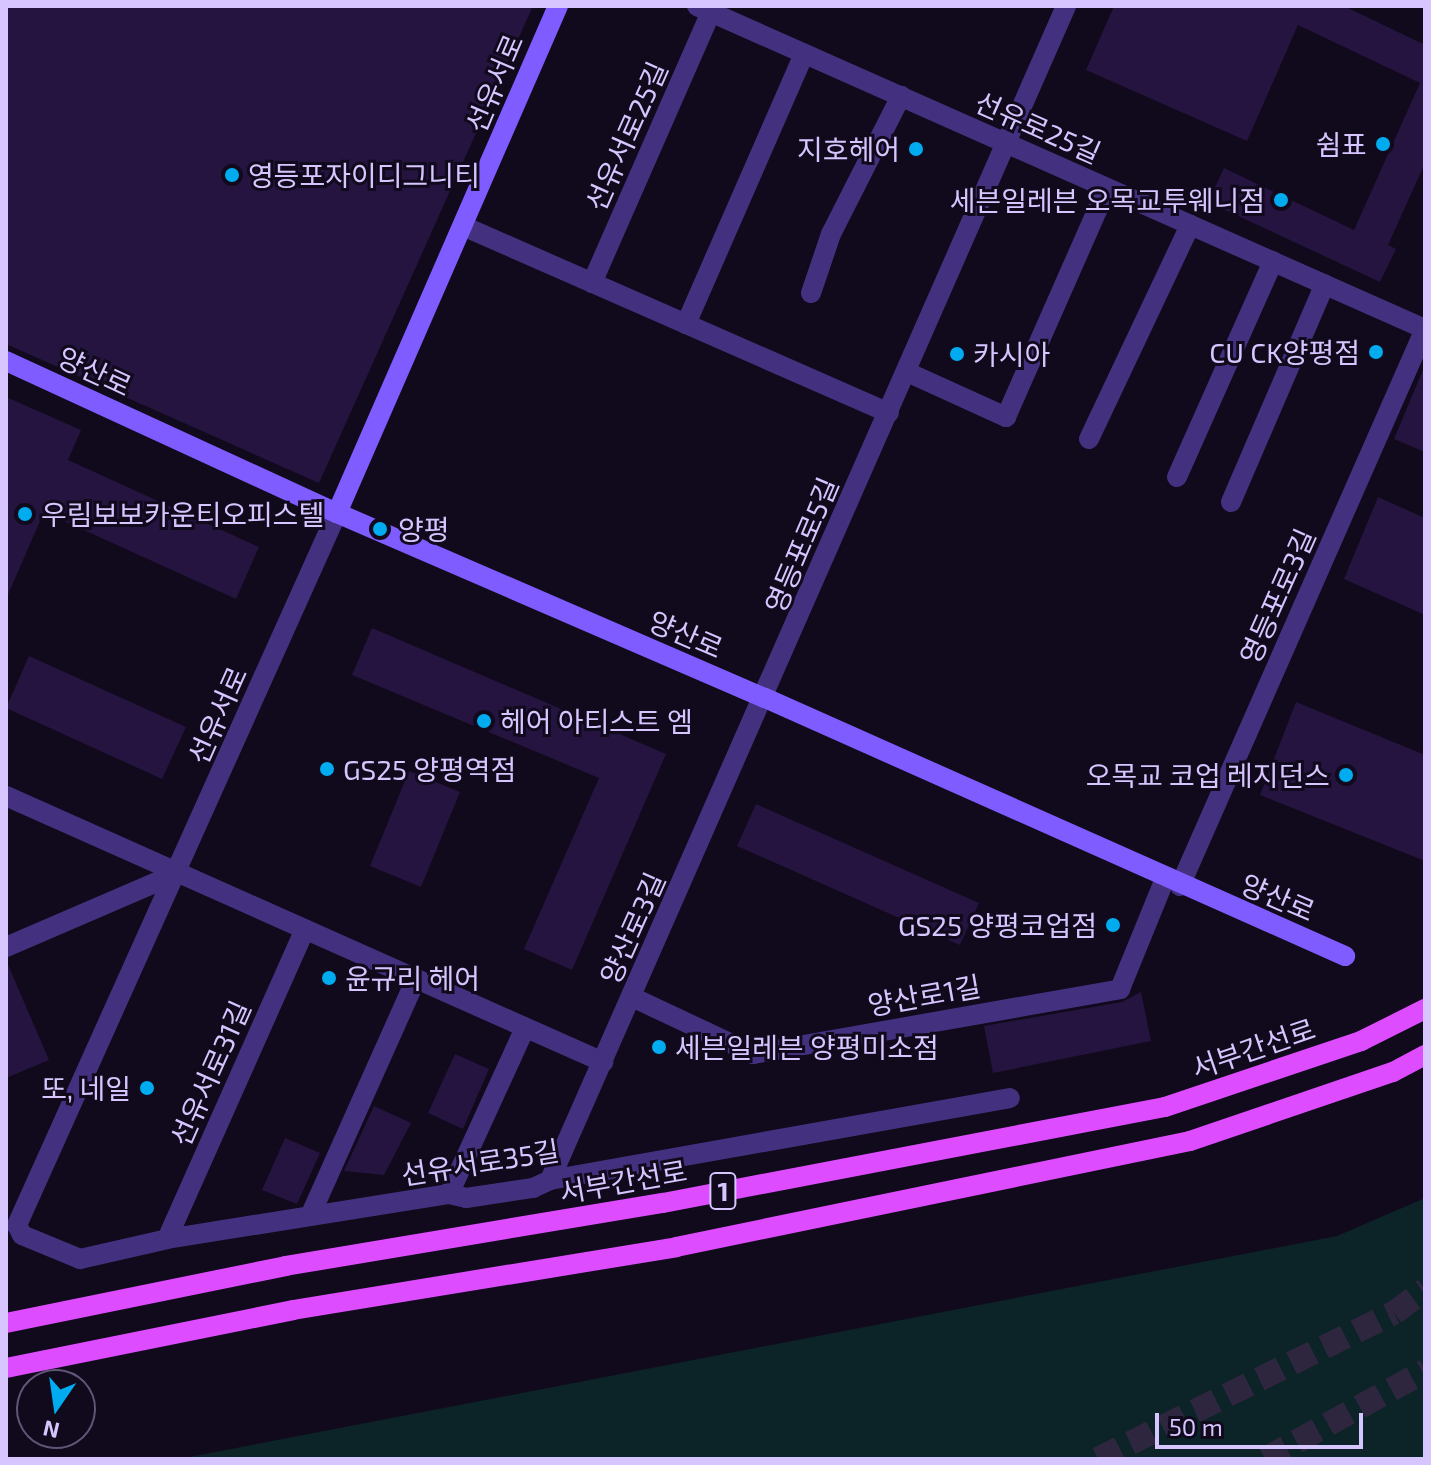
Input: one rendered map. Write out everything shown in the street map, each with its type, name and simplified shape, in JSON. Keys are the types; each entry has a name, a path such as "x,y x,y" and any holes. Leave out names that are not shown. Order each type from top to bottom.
{"main road":[{"name":"서부간선로","path":"6,1323 285,1266 663,1203 1165,1107 1361,1041 1425,1009"},
{"name":"1","path":"6,1368 293,1310 676,1247 1190,1141 1393,1072 1425,1055"}],"street":[{"name":"선유서로","path":"17,1225 178,873 558,6"},
{"name":"영등포로5길","path":"765,698 1066,6"},
{"name":"선유로25길","path":"704,9 1425,329"},
{"name":"선유서로25길","path":"592,283 704,9"},
{"path":"686,324 804,54"},
{"path":"811,293 831,234 901,96"},
{"path":"907,372 1006,417 1107,188"},
{"path":"1089,439 1190,225"},
{"path":"463,226 889,413"},
{"path":"1177,477 1273,261"},
{"path":"1231,502 1325,284"},
{"name":"영등포로3길","path":"1172,882 1425,329"},
{"name":"양산로","path":"6,361 337,513 765,698 1172,882 1345,956"},
{"name":"양산로3길","path":"550,1180 765,698"},
{"path":"6,796 603,1062"},
{"path":"6,947 178,873"},
{"name":"양산로1길","path":"632,997 753,1054 1120,989 1172,882"},
{"name":"선유서로31길","path":"167,1239 305,929"},
{"path":"310,1216 416,979"},
{"path":"449,1194 525,1028"},
{"name":"선유서로35길","path":"17,1225 22,1235 80,1259 167,1239 449,1194 466,1198 533,1188 550,1180 1010,1098"}],"green space":[{"path":"1425,1198 1425,1459 179,1459 1337,1236"}],"building":[{"name":"영등포자이디그니티","path":"6,6 533,6 319,483 6,344"},
{"path":"1114,6 1344,6 1425,45 1425,163 1388,245 1396,249 1380,282 1208,202 1224,168 1354,230 1420,83 1298,25 1247,141 1086,70"},
{"path":"1425,365 1425,452 1394,439"},
{"path":"6,397 81,430 68,460 259,547 236,599 44,512 6,599"},
{"path":"1378,497 1425,518 1425,615 1344,579"},
{"path":"372,628 666,754 572,970 524,949 599,778 352,675"},
{"path":"29,656 186,727 162,779 6,708"},
{"name":"오목교 코업 레지던스","path":"1296,702 1425,755 1425,861 1260,795"},
{"path":"409,771 460,792 421,887 370,866"},
{"path":"756,804 979,903 960,945 737,846"},
{"path":"6,960 49,1060 6,1078"},
{"path":"1141,992 1151,1041 993,1073 984,1026 1122,1002"},
{"path":"455,1054 489,1069 463,1129 428,1113"},
{"path":"374,1106 411,1123 384,1175 344,1171"},
{"path":"285,1138 320,1153 297,1204 262,1190"}],"tunnel":[{"path":"1098,1459 1394,1313 1425,1290"},
{"path":"1265,1459 1425,1371"}],"place":[{"name":"쉼표","path":"1383,144"},
{"name":"지호헤어","path":"916,149"},
{"name":"영등포자이디그니티","path":"232,175"},
{"name":"세븐일레븐 오목교투웨니점","path":"1281,200"},
{"name":"CU CK양평점","path":"1376,352"},
{"name":"카시아","path":"957,354"},
{"name":"우림보보카운티오피스텔","path":"25,514"},
{"name":"양평","path":"380,529"},
{"name":"헤어 아티스트 엠","path":"484,721"},
{"name":"GS25 양평역점","path":"327,769"},
{"name":"오목교 코업 레지던스","path":"1346,775"},
{"name":"GS25 양평코업점","path":"1113,925"},
{"name":"윤규리 헤어","path":"329,978"},
{"name":"세븐일레븐 양평미소점","path":"659,1047"},
{"name":"또, 네일","path":"147,1088"}]}
